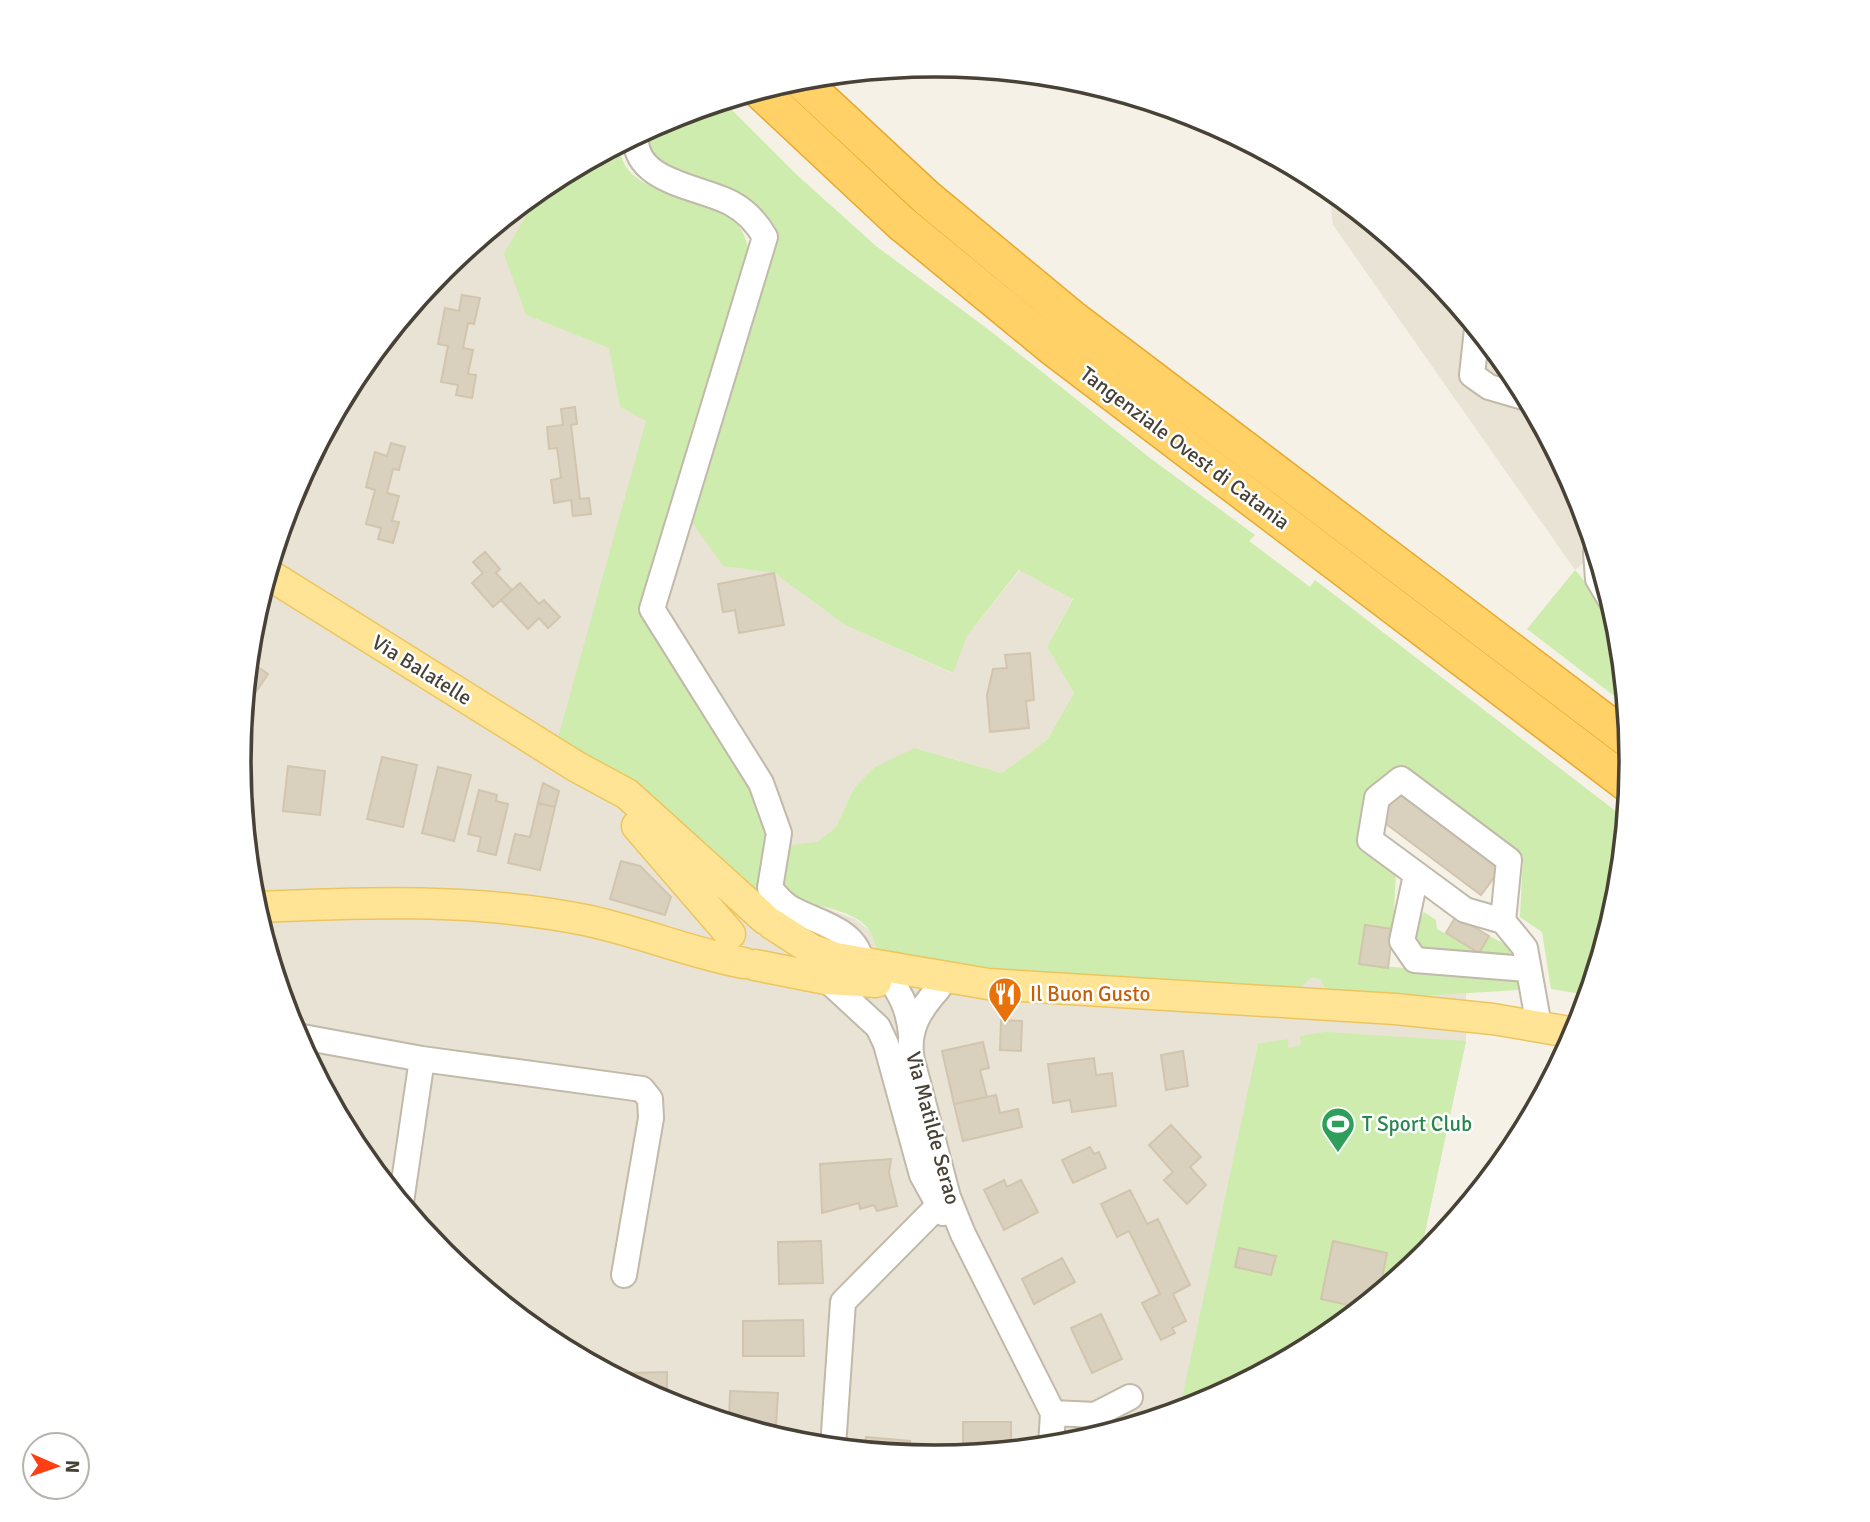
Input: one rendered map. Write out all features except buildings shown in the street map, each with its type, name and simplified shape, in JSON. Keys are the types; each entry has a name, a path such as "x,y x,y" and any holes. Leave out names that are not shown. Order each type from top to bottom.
{"highway":[{"name":"Tangenziale Ovest di Catania","path":"810,89 927,198 1073,319 1618,732"},
{"name":"Tangenziale Ovest di Catania","path":"767,98 900,222 1052,347 1619,777"}],"main road":[{"name":"Via Balatelle","path":"276,579 577,767"},
{"path":"577,767 629,816 730,933 732,953 750,964 765,962 776,950 778,939 768,922"},
{"path":"577,767 627,793 768,922 812,950 939,988 988,984"},
{"path":"687,932 701,915 702,900"},
{"path":"267,906 385,901 446,903 552,915 613,926 687,932 730,933 744,918 768,922"},
{"path":"613,926 714,958 826,979 887,972 988,984 1395,1009 1563,1031"}],"street":[{"path":"635,147 643,164 659,175 731,203 747,214 765,237 652,609 761,783 779,833 770,888 792,909 847,934 861,951 887,972 906,1011 911,1036"},
{"path":"1476,342 1472,375 1489,387 1512,394"},
{"path":"1526,958 1370,841 1377,798 1401,779 1509,860 1503,920 1526,958 1535,986 1539,1026"},
{"path":"1416,875 1402,941 1415,960 1526,958"},
{"path":"1465,910 1503,920"},
{"path":"878,1027 887,972"},
{"name":"Via Matilde Serao","path":"826,979 878,1027 886,1044 922,1175 963,1234 1053,1413"},
{"name":"Via Matilde Serao","path":"939,988 916,1016 911,1036 912,1060 943,1202"},
{"path":"311,1039 422,1059 642,1089 650,1099 651,1118 624,1275"},
{"path":"403,1190 422,1059"},
{"path":"834,1437 843,1302 943,1202"},
{"path":"1052,1435 1053,1413 1095,1415 1130,1396"}],"shaded area":[{"path":"1330,203 1419,277 1478,345 1504,381 1548,458 1583,541 1588,559 1575,570 1333,225"},
{"path":"528,212 526,315 610,348 620,407 647,421 723,566 774,573 845,625 952,673 967,636 1020,570 1073,598 1047,647 1074,693 1047,740 1002,773 916,748 854,788 836,827 817,842 791,901 823,907 855,919 870,931 1176,978 1300,989 1309,978 1320,979 1326,991 1422,996 1466,993 1466,1041 1423,1240 1351,1304 1315,1330 1238,1374 1197,1393 1112,1422 1068,1432 980,1444 890,1444 802,1432 758,1422 673,1393 632,1374 555,1330 519,1304 451,1245 421,1212 366,1141 343,1103 303,1023 287,981 274,938 257,850 252,806 252,716 264,628 274,584 303,499 322,458 366,381 421,310 451,277"}],"green space":[{"path":"730,108 797,175 876,246 993,333 1150,458 1255,535 1249,541 1310,587 1315,580 1617,812 1606,894 1596,938 1578,993 1551,989 1542,932 1520,917 1523,856 1398,765 1369,795 1396,873 1393,929 1365,925 1360,964 1518,978 1518,990 1422,996 1326,991 1320,979 1310,978 1300,989 880,960 871,933 857,919 835,910 791,901 781,881 783,846 817,842 836,827 854,788 875,767 915,748 1002,773 1047,740 1074,693 1047,647 1073,599 1019,570 967,636 953,673 845,625 774,573 723,566 689,518 774,252 774,225 754,208 651,160 646,144 673,129"},
{"path":"622,153 626,166 641,181 710,206 731,218 744,236 749,263 641,616 753,788 771,834 756,894 622,779 558,738 646,421 620,407 609,348 526,315 504,254 528,212 555,192"},
{"path":"1575,570 1599,599 1616,697 1527,629"},
{"path":"1415,912 1421,916 1424,912 1436,920 1437,929 1478,952 1489,936 1511,947 1510,957 1419,950 1411,941"},
{"name":"T Sport Club","path":"1325,1032 1466,1041 1423,1240 1351,1304 1315,1330 1238,1374 1182,1399 1258,1044 1287,1039 1289,1048 1301,1045 1300,1036"}],"place":[{"name":"Il Buon Gusto","path":"1005,1024"},
{"name":"T Sport Club","path":"1338,1154"}]}
